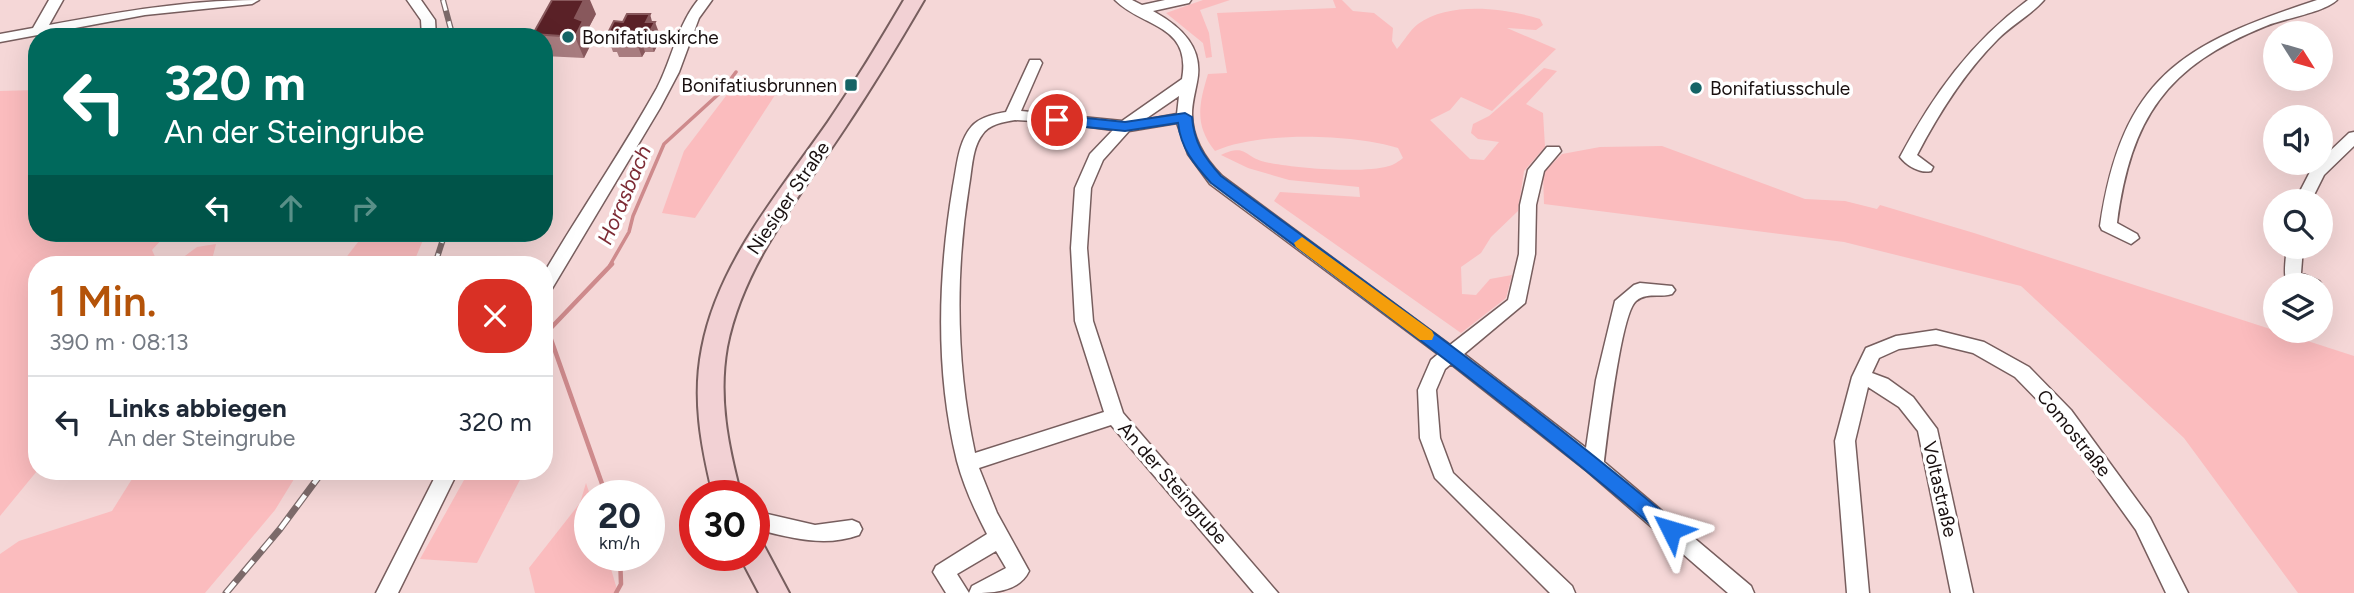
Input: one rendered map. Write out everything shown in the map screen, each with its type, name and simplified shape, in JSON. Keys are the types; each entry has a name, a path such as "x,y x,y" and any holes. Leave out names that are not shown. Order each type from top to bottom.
{"main road":[{"name":"Niesiger Straße","path":"723,480 712,443 709,402 710,366 726,306 761,234 876,66 914,0"},
{"path":"762,571 774,593"}],"street":[{"path":"39,28 56,0"},
{"path":"49,28 145,11 252,0"},
{"path":"414,0 428,20 428,28"},
{"path":"553,273 669,79 694,11 705,0"},
{"path":"1122,0 1182,40 1191,54 1193,67 1185,117 1187,136 1195,156 1216,180 1451,354 1594,465 1743,593"},
{"path":"1139,10 1184,0"},
{"path":"1925,167 1908,157 1954,76 1994,32 2037,0"},
{"path":"2131,238 2108,226 2114,181 2132,127 2153,96 2192,60 2219,42 2263,22 2330,0"},
{"path":"0,38 28,32"},
{"path":"1012,115 1035,63"},
{"name":"An der Steingrube","path":"1191,80 1125,126 1096,158 1083,188 1079,248 1084,321 1115,416 1267,593"},
{"path":"980,593 1019,571 999,538 968,463 961,438 951,290 957,209 973,135 982,125 1012,115 1125,126 1185,117"},
{"path":"2309,189 2318,172 2354,137"},
{"path":"1553,151 1536,170 1528,205 1527,254 1516,303 1437,365 1426,390 1430,438 1445,478 1564,593"},
{"path":"1594,465 1605,380 1624,301 1640,289 1666,290"},
{"name":"Comostraße","path":"1858,593 1845,441 1861,377 1872,353 1896,342 1936,337 1978,347 2022,372 2064,415 2143,524 2177,593"},
{"name":"Voltastraße","path":"1861,377 1881,384 1906,402 1927,429 1962,593"},
{"path":"968,463 1115,416"},
{"path":"387,593 444,480"},
{"path":"770,524 815,534 852,529"},
{"path":"958,593 943,572 999,538"}],"shaded area":[{"path":"1203,0 1230,0 1200,10 1209,33 1212,57 1206,58 1203,43 1166,13"},
{"path":"1333,0 1342,0 1353,11 1374,13 1393,28 1392,41 1397,49 1415,26 1431,17 1461,9 1478,9 1511,12 1540,19 1543,25 1536,30 1507,28 1556,49 1492,111 1461,97 1450,110 1430,120 1470,159 1484,160 1499,142 1478,139 1471,133 1473,124 1489,116 1544,68 1557,71 1526,104 1543,113 1545,147 1524,171 1518,211 1491,237 1481,253 1461,267 1462,294 1476,295 1490,279 1512,275 1506,298 1461,333 1274,201 1280,192 1360,197 1359,187 1289,180 1248,168 1221,155 1235,150 1258,160 1277,164 1362,170 1396,163 1403,158 1398,148 1356,140 1306,137 1256,140 1215,151 1204,132 1200,114 1208,74 1227,73 1217,13 1336,8"},
{"path":"732,88 777,92 695,218 662,213 684,151"},
{"path":"28,90 28,242 159,242 152,250 155,256 28,256 30,480 0,516 0,91"},
{"path":"1662,146 1805,199 1845,201 1877,209 1880,205 2263,327 2263,343 2314,343 2354,356 2354,593 2298,593 2184,438 2021,286 1844,242 1544,204 1543,173 1562,154 1600,147"},
{"path":"358,242 422,242 416,256 347,256"},
{"path":"216,244 213,256 185,256 197,247"},
{"path":"131,480 293,480 275,510 205,593 0,593 0,554 19,541 112,511"},
{"path":"464,480 520,480 477,563 420,559"},
{"path":"574,511 574,571 612,571 618,593 535,593 529,568"}],"building":[{"path":"552,0 584,0 575,18 583,21 575,37 553,35 553,28 536,28"},
{"path":"627,14 650,14 646,22 655,22 648,35 639,35 636,41 613,41 616,35 607,35 614,21 623,22"}],"waterway":[{"name":"Horasbach","path":"610,265 629,232 633,216 664,144 722,91 736,72"},
{"name":"Horasbach","path":"553,326 612,264"},
{"name":"Horasbach","path":"553,345 601,480"},
{"name":"Horasbach","path":"616,593 621,584 621,571"}],"railway":[{"path":"443,0 451,28"},
{"path":"438,256 442,242"},
{"path":"226,593 280,529 316,480"}],"slow traffic":[{"path":"1302,243 1426,335"}],"place":[{"name":"Bonifatiuskirche","path":"568,37"},
{"name":"Bonifatiusbrunnen","path":"851,85"},
{"name":"Bonifatiusschule","path":"1696,88"}],"route":[{"path":"1057,120 1125,126 1185,117 1187,136 1195,156 1216,180 1496,388 1671,530"}]}
